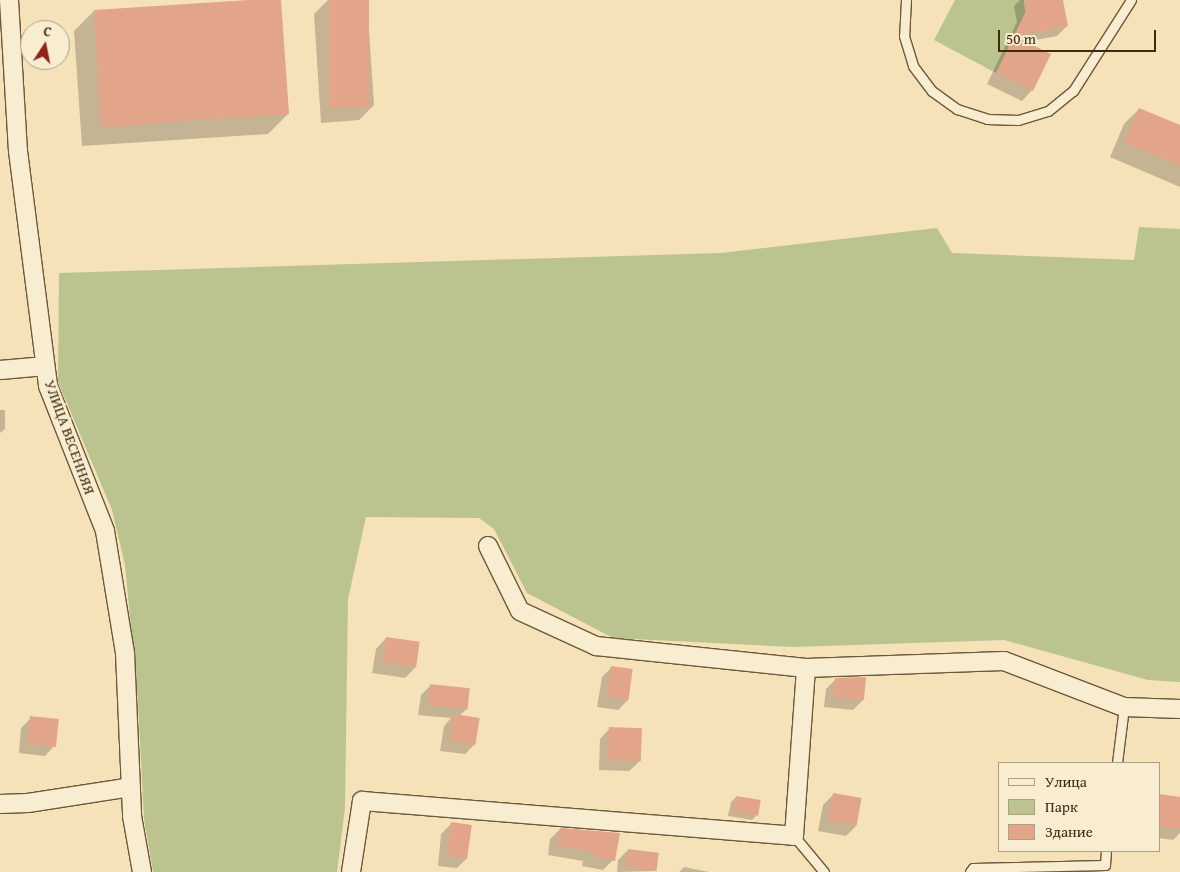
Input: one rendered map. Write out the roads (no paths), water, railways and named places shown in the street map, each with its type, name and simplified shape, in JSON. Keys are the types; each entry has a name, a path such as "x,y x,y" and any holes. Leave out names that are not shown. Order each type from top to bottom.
{"street":[{"name":"УЛИЦА ВЕСЕННЯЯ","path":"9,0 8,114 18,151 48,386 105,531 125,653 132,816 142,872"},
{"path":"0,370 45,366"},
{"path":"488,546 520,611 596,646 806,668 1004,661 1124,707 1180,709"},
{"path":"351,872 362,801 794,836 806,668"},
{"path":"0,804 28,804 131,787"}],"lane":[{"path":"906,0 904,36 914,66 932,91 957,110 986,120 1018,120 1048,112 1073,91 1131,0"},
{"path":"1117,762 1124,707"},
{"path":"794,836 824,872"},
{"path":"970,872 973,868 1105,865 1106,852"}]}
